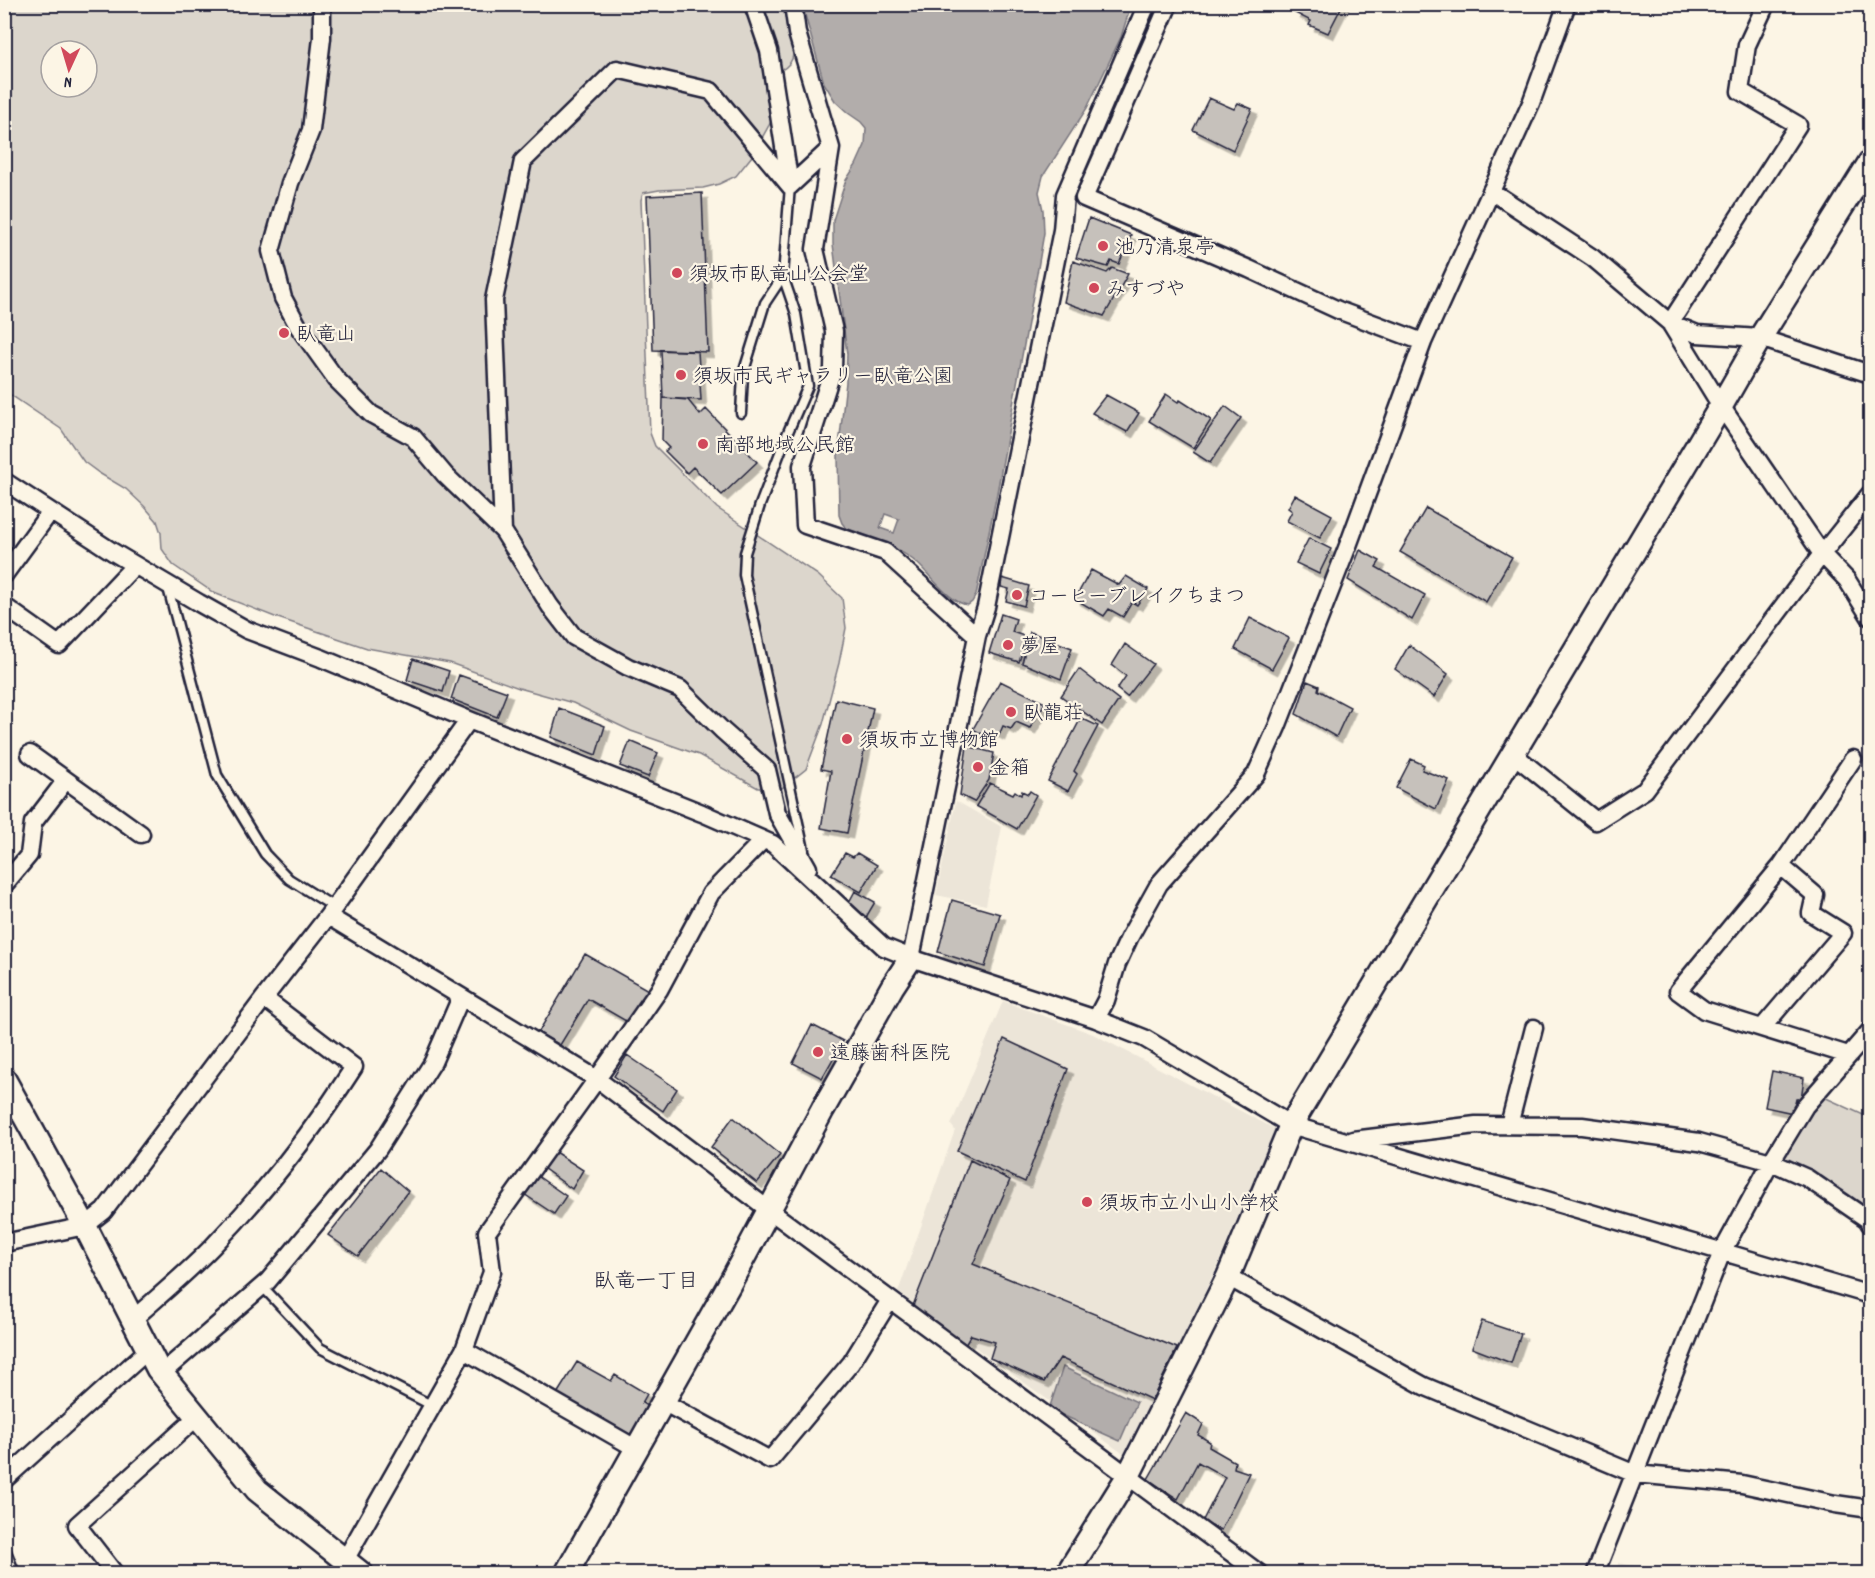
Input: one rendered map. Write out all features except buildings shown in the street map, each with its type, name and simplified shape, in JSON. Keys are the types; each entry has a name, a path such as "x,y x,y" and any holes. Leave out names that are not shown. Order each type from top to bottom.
{"street":[{"path":"322,4 322,38 311,130 290,183 271,251 283,298 298,326 336,379 371,414 413,437 445,475 502,531 550,606 574,637 628,667 680,688 767,770 777,813 810,874"},
{"path":"753,4 769,51 790,186"},
{"path":"792,4 797,33 831,148 815,249 834,331 833,369 802,466 805,525 885,552 977,636"},
{"path":"566,1574 730,1283 892,987 911,958 1021,435 1062,230 1065,195 1147,4"},
{"path":"1169,4 1084,198 1338,310 1423,342"},
{"path":"1096,1019 1106,1000 1117,964 1129,938 1159,884 1256,774 1277,727 1349,543 1423,342 1531,104 1567,4"},
{"path":"1670,323 1798,126 1740,91 1746,45 1766,4"},
{"path":"502,531 494,300 523,161 617,69 711,91 790,186"},
{"path":"790,186 831,148"},
{"path":"1066,1574 1128,1476 1228,1277 1292,1125 1760,338 1870,162"},
{"path":"1491,191 1593,258 1670,323 1721,406 1822,554 1847,580 1870,617"},
{"path":"1670,323 1697,333 1760,338 1870,374"},
{"path":"4,481 135,566 247,630 702,813 772,844 810,874 884,947 1096,1019 1144,1038 1292,1125 1870,1295"},
{"path":"1513,754 1596,821 1645,790 1822,554 1870,494"},
{"path":"4,575 50,512"},
{"path":"4,606 59,645 135,566"},
{"path":"4,1243 85,1226 104,1211 331,912 468,720"},
{"path":"30,753 141,834"},
{"path":"1848,1054 1704,1010 1678,991 1781,866 1853,759"},
{"path":"4,885 29,855 33,823 66,780"},
{"path":"4,1079 85,1226 161,1374 257,1490 354,1567 433,1406 464,1350 492,1272 487,1232 659,990 711,893 763,840"},
{"path":"1762,1028 1843,933 1811,913 1815,895 1781,866"},
{"path":"331,912 461,997 597,1079 769,1210 1260,1574"},
{"path":"161,1374 262,1286 378,1149 432,1062 461,997"},
{"path":"132,1320 213,1247 279,1172 330,1104 354,1066 264,998"},
{"path":"1509,1125 1534,1028"},
{"path":"1595,1574 1722,1252 1771,1162 1805,1106 1870,1031"},
{"path":"1346,1141 1476,1125 1509,1125 1582,1126 1700,1142 1771,1162 1807,1178 1870,1224"},
{"path":"1228,1277 1424,1386 1635,1473 1742,1484 1834,1504 1870,1509"},
{"path":"663,1402 770,1460 851,1363 890,1300"},
{"path":"4,1480 148,1350"},
{"path":"464,1350 637,1449"},
{"path":"115,1574 77,1526 197,1417"}],"lane":[{"path":"790,186 783,276 796,314 808,386 760,505 745,553 744,575 810,874"},
{"path":"741,413 743,374 746,364 765,303 783,276"},
{"path":"167,584 217,775 265,854 289,879 331,912"},
{"path":"262,1286 320,1348 433,1406"},
{"path":"4,1546 15,1574"}],"shaded area":[{"path":"4,5 785,5 792,32 793,53 791,62 773,74 773,118 752,156 736,176 719,184 703,188 643,193 641,200 650,433 655,446 717,508 818,575 842,598 846,628 823,724 806,769 782,788 758,788 699,755 631,731 573,703 519,688 450,663 367,648 275,617 214,593 173,565 162,549 161,533 157,521 126,489 84,462 61,429 5,391"},
{"path":"803,5 1131,5 1121,37 1087,108 1043,176 1039,192 1044,233 1038,268 976,595 968,605 955,600 918,564 902,552 846,528 839,515 838,455 847,354 833,244 833,220 846,180 865,145 866,128 835,101 824,83","holes":["885,514 899,519 894,533 880,528"]},
{"path":"956,801 1002,827 986,905 936,895"},
{"name":"須坂市立小山小学校","path":"1003,1001 1093,1034 1275,1129 1214,1273 1125,1455 898,1292 955,1130 951,1125"},
{"path":"1824,1097 1870,1118 1870,1218 1783,1159 1806,1119"},
{"path":"1063,1367 1137,1402 1120,1441 1049,1409"},
{"path":"1619,1563 1667,1573 1613,1573"}],"place":[{"name":"池乃清泉亭","path":"1103,246"},
{"name":"須坂市臥竜山公会堂","path":"677,273"},
{"name":"みすづや","path":"1094,288"},
{"name":"臥竜山","path":"284,333"},
{"name":"須坂市民ギャラリー臥竜公園","path":"681,375"},
{"name":"南部地域公民館","path":"703,444"},
{"name":"コーヒーブレイクちまつ","path":"1017,595"},
{"name":"夢屋","path":"1008,645"},
{"name":"臥龍荘","path":"1011,712"},
{"name":"須坂市立博物館","path":"847,739"},
{"name":"金箱","path":"978,767"},
{"name":"遠藤歯科医院","path":"818,1052"},
{"name":"須坂市立小山小学校","path":"1087,1202"}],"district":[{"name":"臥竜一丁目","path":"646,1280"}]}
